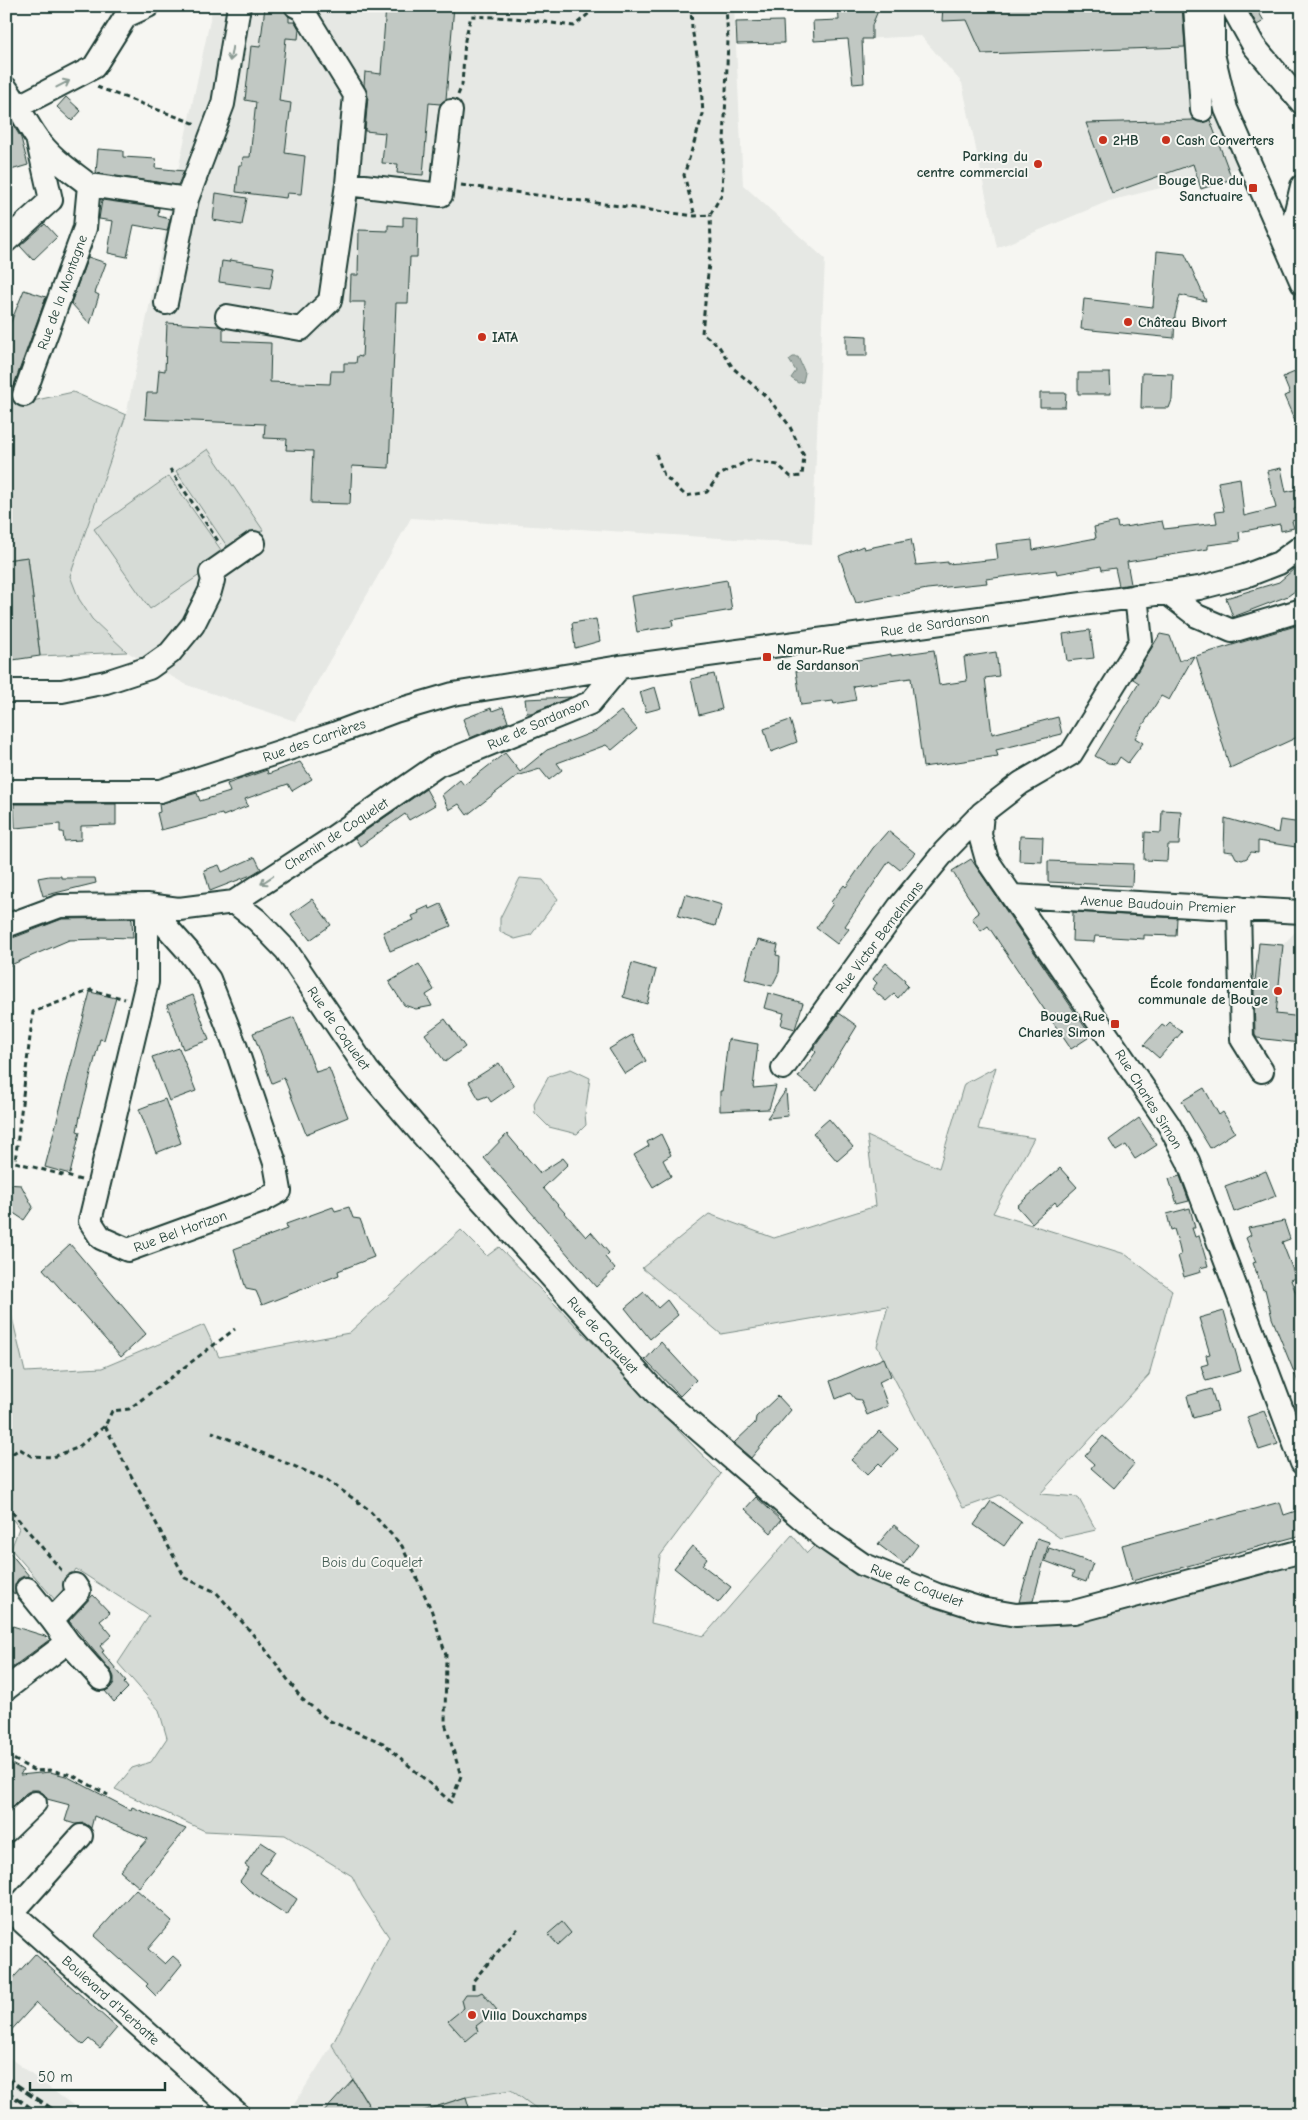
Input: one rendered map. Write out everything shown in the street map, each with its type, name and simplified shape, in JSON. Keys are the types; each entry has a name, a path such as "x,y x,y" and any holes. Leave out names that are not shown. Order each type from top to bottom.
{"street":[{"path":"148,6 126,16 94,68 72,78 13,97 37,138 61,164 89,186 187,199"},
{"path":"166,303 187,199 223,104 239,6"},
{"path":"227,316 301,329 330,301 348,184 355,95 302,9 296,6"},
{"path":"1195,6 1202,110"},
{"path":"1213,6 1213,54 1226,109 1302,283"},
{"path":"1234,6 1234,10 1254,46 1302,103"},
{"path":"348,184 441,195 451,111"},
{"path":"6,241 51,200 37,138"},
{"name":"Rue de la Montagne","path":"24,395 85,228 89,186"},
{"path":"1287,248 1302,186"},
{"path":"6,691 62,691 106,682 149,668 170,653 193,625 210,591 213,580 211,573 254,543"},
{"name":"Rue de Sardanson","path":"438,765 590,703 620,667 1198,588 1246,576 1279,563 1302,546"},
{"path":"1166,592 1198,616 1232,631 1302,610"},
{"name":"Rue Victor Bemelmans","path":"783,1068 899,907 945,851 982,813 1021,782 1071,754 1141,641 1136,596"},
{"name":"Rue des Carrières","path":"6,791 160,791 305,744 395,711 453,694 620,667"},
{"name":"Chemin de Coquelet","path":"234,902 325,844 438,765"},
{"name":"Rue Charles Simon","path":"982,813 980,836 987,860 1169,1124 1188,1161 1302,1463"},
{"name":"Avenue Baudouin Premier","path":"1013,896 1302,912"},
{"path":"6,926 60,906 147,905 179,909 234,902"},
{"name":"Rue de Coquelet","path":"234,902 257,920 286,950 368,1071 421,1133 657,1394 823,1537 862,1564 937,1595 981,1608 1016,1615 1074,1612 1302,1551"},
{"name":"Rue Bel Horizon","path":"147,905 188,951 209,979 235,1045 276,1163 280,1190 260,1202 128,1250 101,1238 90,1221 147,982 147,905"},
{"path":"1239,908 1242,1039 1262,1071"},
{"path":"52,1620 79,1591 75,1585"},
{"path":"27,1589 68,1642 101,1679"},
{"path":"6,1689 68,1642"},
{"path":"6,1831 35,1803"},
{"path":"10,1910 81,1836"},
{"name":"Boulevard d'Herbatte","path":"10,1910 238,2114"}],"path":[{"path":"451,111 462,86 465,40 471,16 515,18 574,26 598,6"},
{"path":"691,6 692,29 700,70 704,114 684,175 695,216"},
{"path":"656,454 664,476 686,496 707,492 719,475 750,460 778,465 791,477 802,476 804,456 789,425 768,398 733,368 718,345 702,333 711,244 710,214 722,194 728,40 726,6"},
{"path":"72,78 200,125"},
{"path":"441,195 456,184 695,216 710,214"},
{"path":"170,469 230,559"},
{"path":"99,1185 16,1162 33,1012 91,990 142,1003"},
{"path":"6,1479 10,1455 20,1449 31,1456 53,1457 77,1448 106,1426 112,1411 129,1409 235,1329"},
{"path":"106,1426 186,1578 216,1592 263,1646 302,1699 330,1721 383,1743 451,1802 461,1776 445,1723 446,1656 431,1609 402,1546 368,1509 327,1480 212,1432"},
{"path":"6,1505 75,1585"},
{"path":"6,1756 35,1771 50,1770 72,1775 108,1795"},
{"path":"473,1989 473,1982 518,1928"}],"shaded area":[{"name":"IATA","path":"213,6 734,6 743,185 825,259 812,544 411,518 295,721 187,685 127,652 92,619 79,599 70,576 126,415"},
{"path":"839,6 1213,6 1240,168 1109,201 997,248 962,83 921,36 841,40"},
{"path":"793,357 798,357 805,373 803,382 798,383 791,378 796,371 789,360"},
{"name":"École fondamentale communale de Bouge","path":"1295,932 1302,933 1302,1043 1249,1037 1259,943 1283,945"},
{"path":"332,2045 353,2080 426,2110 466,2097 511,2090 544,2114 288,2114"},
{"path":"6,2055 85,2114 25,2114 6,2102"}],"green space":[{"path":"73,392 126,415 70,576 79,599 92,619 127,652 40,656 28,557 6,560 6,395 19,404"},
{"path":"208,449 263,530 231,552 176,471"},
{"path":"169,476 226,557 150,609 94,529"},
{"path":"520,878 543,880 558,899 531,935 515,939 500,932 500,918"},
{"path":"996,1067 978,1129 1034,1138 993,1213 1125,1254 1172,1290 1149,1375 1040,1494 1078,1497 1096,1530 1060,1538 1000,1495 963,1508 877,1346 888,1306 721,1334 642,1268 709,1214 774,1238 876,1206 867,1136 939,1168 964,1084"},
{"path":"571,1069 590,1078 585,1114 586,1125 577,1134 549,1127 535,1113 534,1103 549,1076"},
{"name":"Bois du Coquelet","path":"461,1230 487,1256 499,1247 721,1474 660,1556 651,1623 704,1636 792,1535 807,1553 823,1537 1016,1615 1302,1551 1302,2114 544,2114 511,2090 466,2097 426,2110 372,2110 332,2045 389,1937 362,1896 352,1876 285,1835 205,1831 115,1789 132,1768 151,1762 167,1738 159,1710 118,1663 149,1616 76,1569 56,1601 11,1549 19,1528 6,1510 6,1308 10,1309 25,1372 102,1368 204,1325 219,1357 349,1333"}],"building":[{"path":"386,6 454,6 446,99 440,104 429,103 423,175 397,173 398,164 382,163 385,133 365,131 368,96 364,85 365,72 381,74"},
{"path":"838,6 880,6 872,25 872,39 862,39 864,83 853,84 848,39 814,41 813,21 839,20"},
{"path":"943,6 1182,6 1185,47 982,54 967,20 942,21"},
{"path":"1247,6 1255,6 1264,21 1257,25"},
{"path":"265,7 284,9 289,17 289,22 295,22 299,29 298,39 286,38 279,101 291,103 285,153 305,156 301,194 287,193 286,198 236,192 239,165 242,165 243,157 250,157 256,102 245,100 251,46 260,47"},
{"path":"783,21 784,43 737,44 736,22"},
{"path":"66,97 81,111 72,121 57,107"},
{"path":"6,113 21,138 28,165 11,170 6,155"},
{"path":"1194,120 1202,123 1210,120 1232,179 1201,189 1193,164 1112,193 1086,123"},
{"path":"98,149 123,151 123,157 156,159 155,168 184,171 178,185 96,173"},
{"path":"216,193 247,198 242,225 213,220"},
{"path":"102,200 159,208 158,216 170,219 167,231 134,225 127,257 108,253 113,221 99,219"},
{"path":"403,217 418,218 417,257 410,257 408,303 396,303 389,468 352,466 350,504 311,503 313,451 286,450 287,439 264,438 265,424 145,419 147,393 157,393 159,370 165,371 167,323 218,326 223,328 223,341 271,343 270,382 330,384 331,371 344,371 344,363 356,363 357,356 362,357 365,302 350,302 351,275 358,275 359,230 388,231 388,225 403,226"},
{"path":"45,224 57,237 33,260 20,246"},
{"path":"1157,251 1185,254 1206,301 1180,295 1175,315 1174,338 1081,329 1084,299 1153,307"},
{"path":"88,257 106,263 95,293 99,295 90,324 71,303"},
{"path":"230,260 274,267 270,289 219,282 222,261 229,262"},
{"path":"24,290 46,297 12,390 9,410 6,409 6,334"},
{"path":"846,335 867,336 867,356 846,356"},
{"path":"1302,369 1302,437 1284,396 1290,394 1283,377"},
{"path":"1078,373 1110,373 1111,394 1078,394"},
{"path":"1142,373 1173,374 1172,400 1169,408 1141,408"},
{"path":"1040,393 1066,393 1065,407 1040,407"},
{"path":"1281,468 1286,492 1298,489 1302,506 1294,509 1296,520 1292,521 1294,528 1281,531 1280,524 1239,532 1240,541 1208,545 1208,549 1127,562 1131,584 1119,586 1115,568 1102,570 1101,566 1057,574 1056,570 986,579 987,583 927,589 856,603 839,556 863,546 864,549 911,539 916,565 948,562 948,564 998,559 996,544 1032,540 1033,550 1096,538 1094,527 1117,522 1118,528 1162,521 1164,529 1217,523 1215,512 1224,511 1218,482 1240,478 1244,516 1276,508 1267,471"},
{"path":"28,557 40,656 6,661 6,560"},
{"path":"1302,562 1302,586 1288,596 1233,617 1226,598 1279,582"},
{"path":"727,580 732,610 672,620 673,626 637,632 631,596"},
{"path":"596,619 600,641 575,648 572,623"},
{"path":"1302,624 1302,735 1230,768 1196,656"},
{"path":"1090,630 1094,658 1067,661 1063,634"},
{"path":"1160,634 1170,636 1179,661 1194,656 1169,700 1161,696 1135,738 1143,743 1128,763 1120,757 1116,764 1108,763 1095,756 1139,683 1133,679"},
{"path":"934,650 939,685 967,681 964,657 996,652 999,676 985,678 992,734 1058,717 1062,734 996,750 998,756 923,767 911,678 853,686 856,700 834,704 833,701 801,705 796,671 891,654 891,656"},
{"path":"714,674 722,709 699,715 691,679"},
{"path":"655,687 661,708 646,712 640,692"},
{"path":"571,697 531,713 527,713 525,699"},
{"path":"503,707 508,722 470,738 463,719 491,708 492,711"},
{"path":"621,711 637,729 612,750 606,745 557,763 562,770 549,780 540,769 517,776 467,815 459,804 449,810 442,795 460,780 464,785 505,753 520,772 547,750 596,731"},
{"path":"790,720 797,742 771,752 764,729"},
{"path":"300,762 312,779 292,791 288,784 245,799 248,806 223,816 222,814 161,830 157,813 160,812 159,804 197,793 200,801 230,792 227,784 267,770 268,774"},
{"path":"426,789 435,805 409,820 405,814 360,846 355,838"},
{"path":"14,804 116,804 116,825 81,826 81,840 64,841 63,832 60,832 60,824 15,828"},
{"path":"1162,810 1181,811 1179,845 1168,845 1167,861 1144,860 1145,832 1161,833"},
{"path":"1225,818 1278,833 1280,820 1302,823 1302,848 1258,841 1258,853 1251,852 1247,858 1242,860 1236,858 1233,852 1224,851"},
{"path":"888,831 915,853 900,870 889,861 845,926 849,929 837,944 816,928 833,904 831,902 844,885 846,887 873,848"},
{"path":"1020,836 1043,837 1042,862 1019,861"},
{"path":"255,857 261,869 251,875 210,891 204,870 219,865 222,872"},
{"path":"971,859 1091,1036 1071,1049 988,926 981,931 972,918 979,913 952,871"},
{"path":"1048,861 1133,864 1132,886 1048,882"},
{"path":"49,876 95,878 96,883 43,896 38,878"},
{"path":"685,894 722,905 715,926 678,916"},
{"path":"312,899 331,925 310,940 291,914"},
{"path":"441,904 451,926 390,951 383,932 414,920 412,916 419,913 418,911 429,906 430,909"},
{"path":"1073,912 1177,918 1176,936 1144,935 1144,939 1095,936 1094,942 1072,941"},
{"path":"130,918 132,920 133,938 99,937 100,939 69,940 6,967 6,940 62,919"},
{"path":"758,940 778,945 776,955 780,956 779,972 772,986 745,979 753,949 755,949"},
{"path":"1259,943 1283,945 1276,1014 1302,1017 1300,1043 1257,1038 1255,1035 1254,991"},
{"path":"632,963 656,970 647,1004 623,997"},
{"path":"886,963 905,980 904,982 908,986 898,998 894,994 886,1001 872,989 877,983 873,979"},
{"path":"419,964 434,990 426,995 432,1006 416,1009 404,1005 389,982"},
{"path":"90,992 116,998 104,1040 100,1039 80,1116 77,1131 80,1132 70,1174 45,1167"},
{"path":"768,993 803,1003 795,1029 781,1025 784,1013 764,1008"},
{"path":"193,995 209,1040 183,1049 167,1005"},
{"path":"839,1013 857,1026 817,1091 798,1077 816,1052 813,1049"},
{"path":"294,1017 316,1072 329,1068 348,1117 306,1134 284,1078 272,1083 253,1033"},
{"path":"445,1019 465,1047 445,1062 425,1034"},
{"path":"1170,1022 1182,1032 1159,1058 1144,1045 1162,1025 1165,1027"},
{"path":"632,1035 646,1061 625,1074 609,1049"},
{"path":"728,1039 758,1044 753,1088 776,1086 769,1109 720,1111 720,1091 722,1091"},
{"path":"179,1048 196,1091 169,1101 152,1057"},
{"path":"499,1063 514,1086 491,1102 487,1096 479,1099 469,1082"},
{"path":"1204,1088 1219,1115 1223,1112 1235,1132 1210,1148 1182,1101"},
{"path":"786,1090 788,1116 767,1118"},
{"path":"165,1099 181,1143 156,1153 139,1109"},
{"path":"1139,1118 1157,1145 1135,1159 1126,1145 1116,1151 1109,1140"},
{"path":"829,1119 853,1147 837,1161 813,1133"},
{"path":"507,1134 540,1173 563,1158 568,1164 543,1188 586,1237 591,1232 609,1253 605,1257 615,1269 596,1287 484,1158"},
{"path":"661,1134 671,1155 663,1160 671,1176 653,1187 634,1155 649,1146 647,1142"},
{"path":"1060,1168 1077,1187 1057,1205 1055,1202 1032,1223 1017,1206"},
{"path":"1266,1171 1276,1196 1234,1212 1225,1186"},
{"path":"1180,1176 1189,1201 1177,1204 1169,1179"},
{"path":"6,1184 21,1185 33,1207 24,1220 6,1208"},
{"path":"333,1207 335,1211 349,1207 353,1218 360,1219 374,1257 338,1271 339,1275 262,1305 256,1291 246,1289 234,1249 287,1229 286,1224"},
{"path":"1190,1208 1195,1228 1192,1228 1195,1237 1199,1236 1208,1266 1200,1268 1201,1272 1184,1277 1178,1256 1181,1255 1178,1242 1174,1229 1171,1230 1167,1214"},
{"path":"1284,1221 1290,1239 1282,1242 1296,1278 1291,1280 1302,1309 1302,1387 1300,1387 1272,1318 1265,1289 1263,1290 1253,1263 1256,1262 1246,1238 1251,1235 1248,1228"},
{"path":"70,1244 146,1334 121,1357 43,1269"},
{"path":"644,1292 658,1308 667,1300 678,1315 650,1339 625,1308"},
{"path":"1224,1311 1241,1371 1206,1381 1201,1366 1208,1364 1206,1355 1210,1354 1199,1318"},
{"path":"661,1342 696,1380 680,1396 645,1360"},
{"path":"884,1358 891,1376 879,1382 888,1406 867,1415 861,1400 855,1399 850,1393 836,1399 830,1381"},
{"path":"1211,1389 1218,1411 1193,1418 1187,1396"},
{"path":"778,1396 791,1410 751,1458 734,1443 755,1423 756,1417"},
{"path":"1264,1411 1278,1444 1259,1450 1247,1417"},
{"path":"879,1431 898,1449 882,1466 879,1463 867,1475 851,1460"},
{"path":"1103,1436 1134,1464 1114,1488 1091,1468 1094,1464 1085,1456"},
{"path":"756,1497 781,1520 771,1533 745,1509"},
{"path":"991,1501 1021,1522 1004,1546 974,1525"},
{"path":"1280,1502 1284,1515 1302,1509 1302,1535 1132,1581 1122,1545"},
{"path":"894,1525 918,1545 904,1564 878,1544"},
{"path":"1037,1538 1049,1542 1033,1601 1019,1602"},
{"path":"692,1546 707,1558 702,1565 731,1587 718,1603 674,1568"},
{"path":"6,1548 30,1577 24,1576 18,1579 15,1585 15,1595 6,1584"},
{"path":"1049,1548 1093,1563 1086,1582 1072,1577 1074,1572 1045,1561"},
{"path":"93,1595 110,1613 100,1621 112,1635 100,1646 104,1651 102,1652 126,1681 124,1683 128,1688 114,1702 105,1691 114,1683 111,1671 69,1621"},
{"path":"6,1624 45,1636 49,1640 6,1672"},
{"path":"6,1761 23,1770 20,1775 50,1772 66,1776 131,1810 132,1807 186,1829 139,1887 120,1871 148,1839 94,1816 91,1828 84,1823 75,1824 65,1821 70,1805 47,1799 38,1790 26,1793 12,1807 6,1802"},
{"path":"261,1842 275,1851 260,1873 297,1899 287,1915 249,1890 240,1881 249,1868 245,1865"},
{"path":"136,1889 172,1921 148,1949 165,1964 173,1956 182,1964 156,1996 146,1986 148,1984 94,1936"},
{"path":"562,1922 571,1933 558,1945 548,1934"},
{"path":"35,1954 117,2028 100,2048 89,2039 83,2045 36,2003 6,2036 6,1986"},
{"name":"Villa Douxchamps","path":"482,1992 497,2010 476,2026 478,2031 466,2041 448,2021 464,2008 462,2000 466,1994"},
{"path":"353,2080 374,2114 322,2114"},
{"path":"466,2097 471,2114 423,2114 423,2111"}],"railway":[{"path":"6,2078 59,2114"},
{"path":"6,2091 39,2114"}],"place":[{"name":"2HB","path":"1103,140"},
{"name":"Cash Converters","path":"1166,140"},
{"name":"Parking du centre commercial","path":"1038,164"},
{"name":"Bouge Rue du Sanctuaire","path":"1253,188"},
{"name":"Château Bivort","path":"1128,322"},
{"name":"IATA","path":"482,337"},
{"name":"Namur Rue de Sardanson","path":"767,657"},
{"name":"École fondamentale communale de Bouge","path":"1278,991"},
{"name":"Bouge Rue Charles Simon","path":"1115,1024"},
{"name":"Villa Douxchamps","path":"472,2015"}]}
